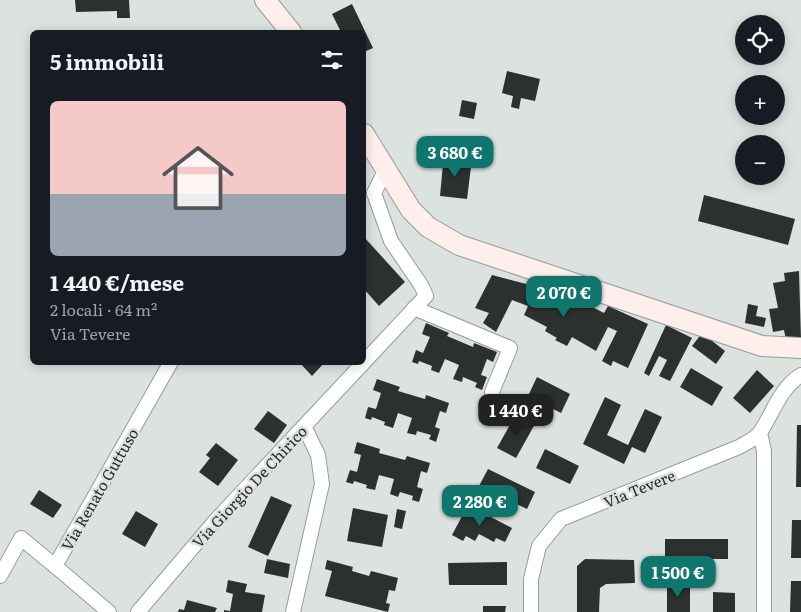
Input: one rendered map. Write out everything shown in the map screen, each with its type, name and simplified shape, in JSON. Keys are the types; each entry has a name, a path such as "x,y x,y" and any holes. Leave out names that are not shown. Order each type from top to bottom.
{"main road":[{"path":"265,0 290,30"},
{"path":"366,137 416,216 428,227 459,245 762,346 801,348"}],"street":[{"name":"Via Giorgio De Chirico","path":"366,359 426,296 391,241 374,193 386,169"},
{"path":"414,308 510,348 492,392"},
{"name":"Via Renato Guttuso","path":"0,576 21,538 55,566 169,365"},
{"name":"Via Giorgio De Chirico","path":"138,612 216,520 361,365"},
{"name":"Via Tevere","path":"531,612 531,579 539,546 561,520 739,447 760,433 776,402 790,383 801,375"},
{"path":"787,389 801,384"},
{"path":"293,612 322,484 318,455 304,426"},
{"path":"760,433 764,451 764,612"},
{"path":"55,566 109,612"}],"building":[{"path":"75,0 129,0 130,18 117,18 117,11 76,12"},
{"path":"352,4 364,30 340,30 332,14"},
{"path":"366,33 373,48 366,51"},
{"path":"507,71 540,79 535,101 521,98 519,109 511,107 513,96 502,93"},
{"path":"462,100 477,103 474,119 459,116"},
{"path":"450,153 462,154 461,166 471,167 467,199 440,196 443,164 449,165"},
{"path":"704,195 795,219 788,245 698,221"},
{"path":"366,239 405,282 379,306 366,291"},
{"path":"799,271 801,339 786,340 784,330 773,332 769,309 778,308 773,283 785,281 784,273"},
{"path":"492,275 538,287 575,303 577,299 604,313 608,306 648,324 628,368 613,361 611,366 602,361 617,331 608,327 596,351 572,337 567,346 555,340 557,338 545,331 547,327 524,315 528,306 512,300 496,332 483,323 489,313 475,308"},
{"path":"748,304 758,306 756,316 766,318 764,327 745,323"},
{"path":"426,323 449,333 447,336 473,347 474,343 497,352 493,362 487,359 481,375 487,377 482,390 475,387 477,383 463,377 462,382 453,379 459,365 445,359 439,373 431,370 432,366 419,361 418,364 412,362 416,350 423,353 430,337 422,334"},
{"path":"666,325 692,338 670,381 659,376 667,360 659,356 649,376 644,373"},
{"path":"702,333 725,351 716,364 692,346"},
{"path":"302,365 322,365 312,376"},
{"path":"691,368 723,387 712,406 680,387"},
{"path":"757,370 774,386 750,413 733,398"},
{"path":"537,377 570,394 561,413 528,396"},
{"path":"377,379 400,387 398,391 425,399 426,395 449,403 446,413 440,411 435,427 440,429 436,442 429,439 431,435 417,431 416,435 407,433 412,418 398,413 393,428 384,425 385,422 372,417 371,420 365,418 368,407 376,409 381,393 373,390"},
{"path":"605,397 621,405 607,435 628,445 645,409 662,417 645,453 632,447 624,464 583,444"},
{"path":"268,411 287,425 274,443 254,429"},
{"path":"516,414 535,424 516,458 497,448"},
{"path":"797,425 801,425 801,487 796,487"},
{"path":"357,442 380,449 379,453 405,460 407,456 430,463 427,473 421,471 417,487 423,489 419,502 412,500 413,496 400,492 398,497 390,494 394,479 379,475 375,490 366,488 367,485 354,481 353,484 346,482 350,470 357,472 361,455 354,453"},
{"path":"216,443 238,460 218,486 199,472 210,458 206,455"},
{"path":"545,449 579,466 570,484 536,468"},
{"path":"488,469 535,492 527,509 479,486"},
{"path":"39,490 62,505 53,518 30,504"},
{"path":"271,496 292,505 268,556 248,547"},
{"path":"468,505 512,528 505,542 496,538 494,542 479,534 475,541 466,536 463,541 452,535"},
{"path":"353,508 388,515 382,547 347,541"},
{"path":"397,509 406,511 402,529 394,527"},
{"path":"136,511 158,524 145,547 122,534"},
{"path":"792,520 801,520 801,558 791,558"},
{"path":"665,539 728,539 728,559 665,559"},
{"path":"267,559 290,564 288,578 264,573"},
{"path":"585,559 634,560 635,583 606,584 600,588 599,612 577,612 577,566"},
{"path":"327,560 353,567 352,571 369,576 371,571 398,578 395,591 389,590 386,603 390,604 388,612 325,596 332,571 325,569"},
{"path":"507,562 507,585 449,585 448,563"},
{"path":"228,580 247,584 245,592 265,595 262,612 224,612 224,610 230,611 233,594 226,592"},
{"path":"791,581 801,581 801,612 790,612"},
{"path":"667,583 690,584 690,612 667,612"},
{"path":"713,592 735,593 735,612 713,612"},
{"path":"187,600 217,608 215,612 178,612 179,609 184,610"},
{"path":"483,606 506,606 505,612 483,612"}]}
